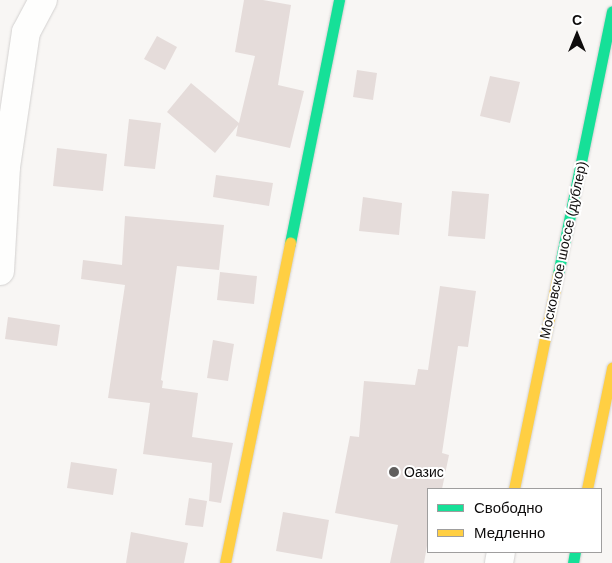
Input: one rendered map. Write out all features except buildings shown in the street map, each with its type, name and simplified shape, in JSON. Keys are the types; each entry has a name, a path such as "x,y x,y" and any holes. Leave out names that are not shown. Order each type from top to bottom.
{"street":[{"path":"0,271 6,167 26,32 43,0"},
{"path":"225,563 339,0"},
{"name":"Московское шоссе (дублер)","path":"514,488 612,12"},
{"path":"588,488 612,368"}],"traffic: fast":[{"path":"290,243 339,0"},
{"path":"558,274 612,11"},
{"path":"573,563 575,553"}],"traffic: slow":[{"path":"225,563 290,243"},
{"path":"514,488 558,274"},
{"path":"587,488 612,368"}],"place":[{"name":"Оазис","path":"394,472"}]}
